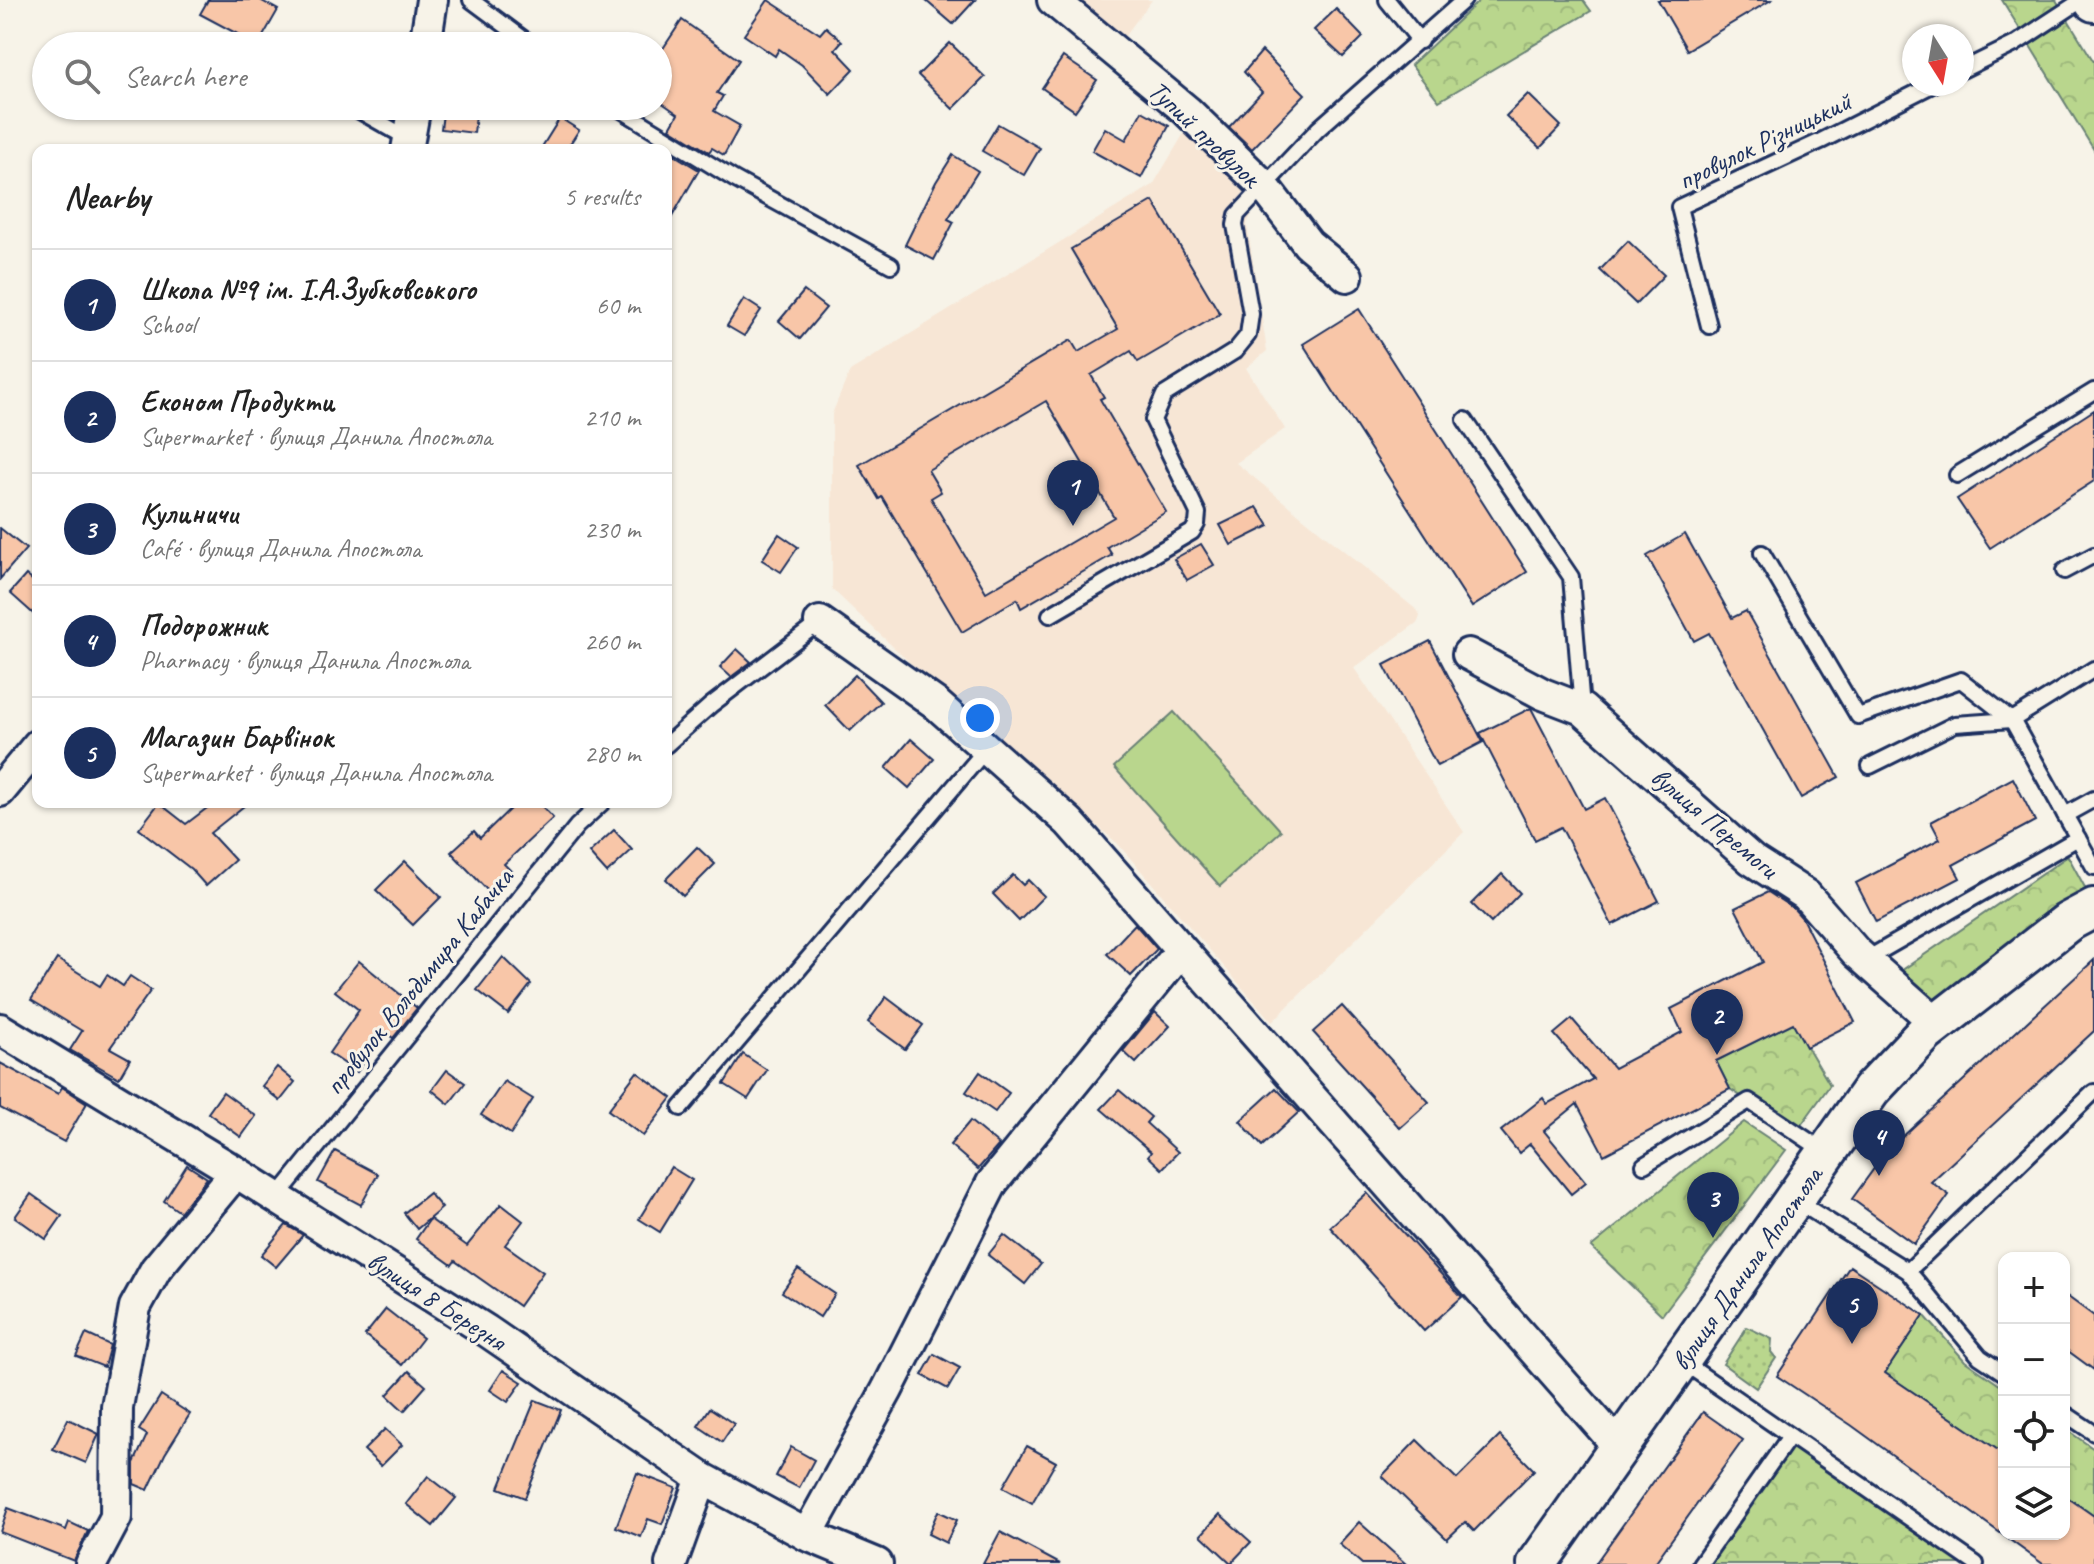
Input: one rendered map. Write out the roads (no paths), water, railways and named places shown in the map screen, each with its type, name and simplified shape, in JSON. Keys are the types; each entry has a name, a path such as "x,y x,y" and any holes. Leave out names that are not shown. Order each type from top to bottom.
{"street":[{"path":"427,32 432,0"},
{"name":"Тупий провулок","path":"1053,0 1187,111 1263,185 1308,244 1347,276"},
{"path":"409,144 413,120"},
{"path":"820,622 935,703 1069,822 1619,1447"},
{"name":"вулиця Перемоги","path":"1468,654 1543,694 1582,709 1752,860 1806,895 1865,960 1937,1024"},
{"path":"0,791 32,752"},
{"name":"вулиця Данила Апостола","path":"1537,1564 1871,1090 1937,1024 2068,922 2094,908"},
{"path":"807,1535 887,1390 992,1183 1181,951"},
{"name":"вулиця 8 Березня","path":"0,1029 277,1197 487,1331 702,1478 807,1535 877,1564"},
{"path":"91,1564 116,1517 117,1407 135,1307 156,1269 236,1172"},
{"path":"671,1564 702,1478"}],"lane":[{"path":"471,0 514,32"},
{"path":"1387,0 1420,41"},
{"path":"1050,615 1192,532 1198,513 1153,420 1164,395 1235,351 1248,335 1251,314 1235,225 1237,215 1318,129 1464,0"},
{"path":"1974,64 2015,44 2082,0"},
{"name":"провулок Різницький","path":"1709,326 1679,207 1910,96"},
{"path":"372,120 408,144"},
{"path":"638,120 734,179 891,265"},
{"path":"1957,475 2094,391"},
{"path":"1465,420 1571,577 1582,709"},
{"path":"1762,553 1858,716 1961,680 2012,720 2094,867"},
{"path":"2064,571 2094,555"},
{"path":"672,740 711,705 820,622"},
{"path":"1870,766 1955,724 2012,720 2094,669"},
{"path":"681,1108 988,748"},
{"path":"2065,815 2094,799"},
{"name":"провулок Володимира Кабачка","path":"277,1197 577,826 596,808"},
{"path":"1865,960 2078,838"},
{"path":"1908,1271 2094,1092"},
{"path":"1644,1165 1749,1101 1827,1153"},
{"path":"1795,1200 1908,1271 1980,1357 1998,1369"},
{"path":"1681,1361 1976,1564"},
{"path":"2070,1417 2094,1433"},
{"path":"1700,1564 1790,1436"}],"place":[{"name":"Школа №9 ім. І.А.Зубковського","path":"1073,526"},
{"name":"Економ Продукти","path":"1717,1055"},
{"name":"Подорожник","path":"1879,1176"},
{"name":"Кулиничи","path":"1713,1238"},
{"name":"Магазин Барвінок","path":"1852,1344"}]}
